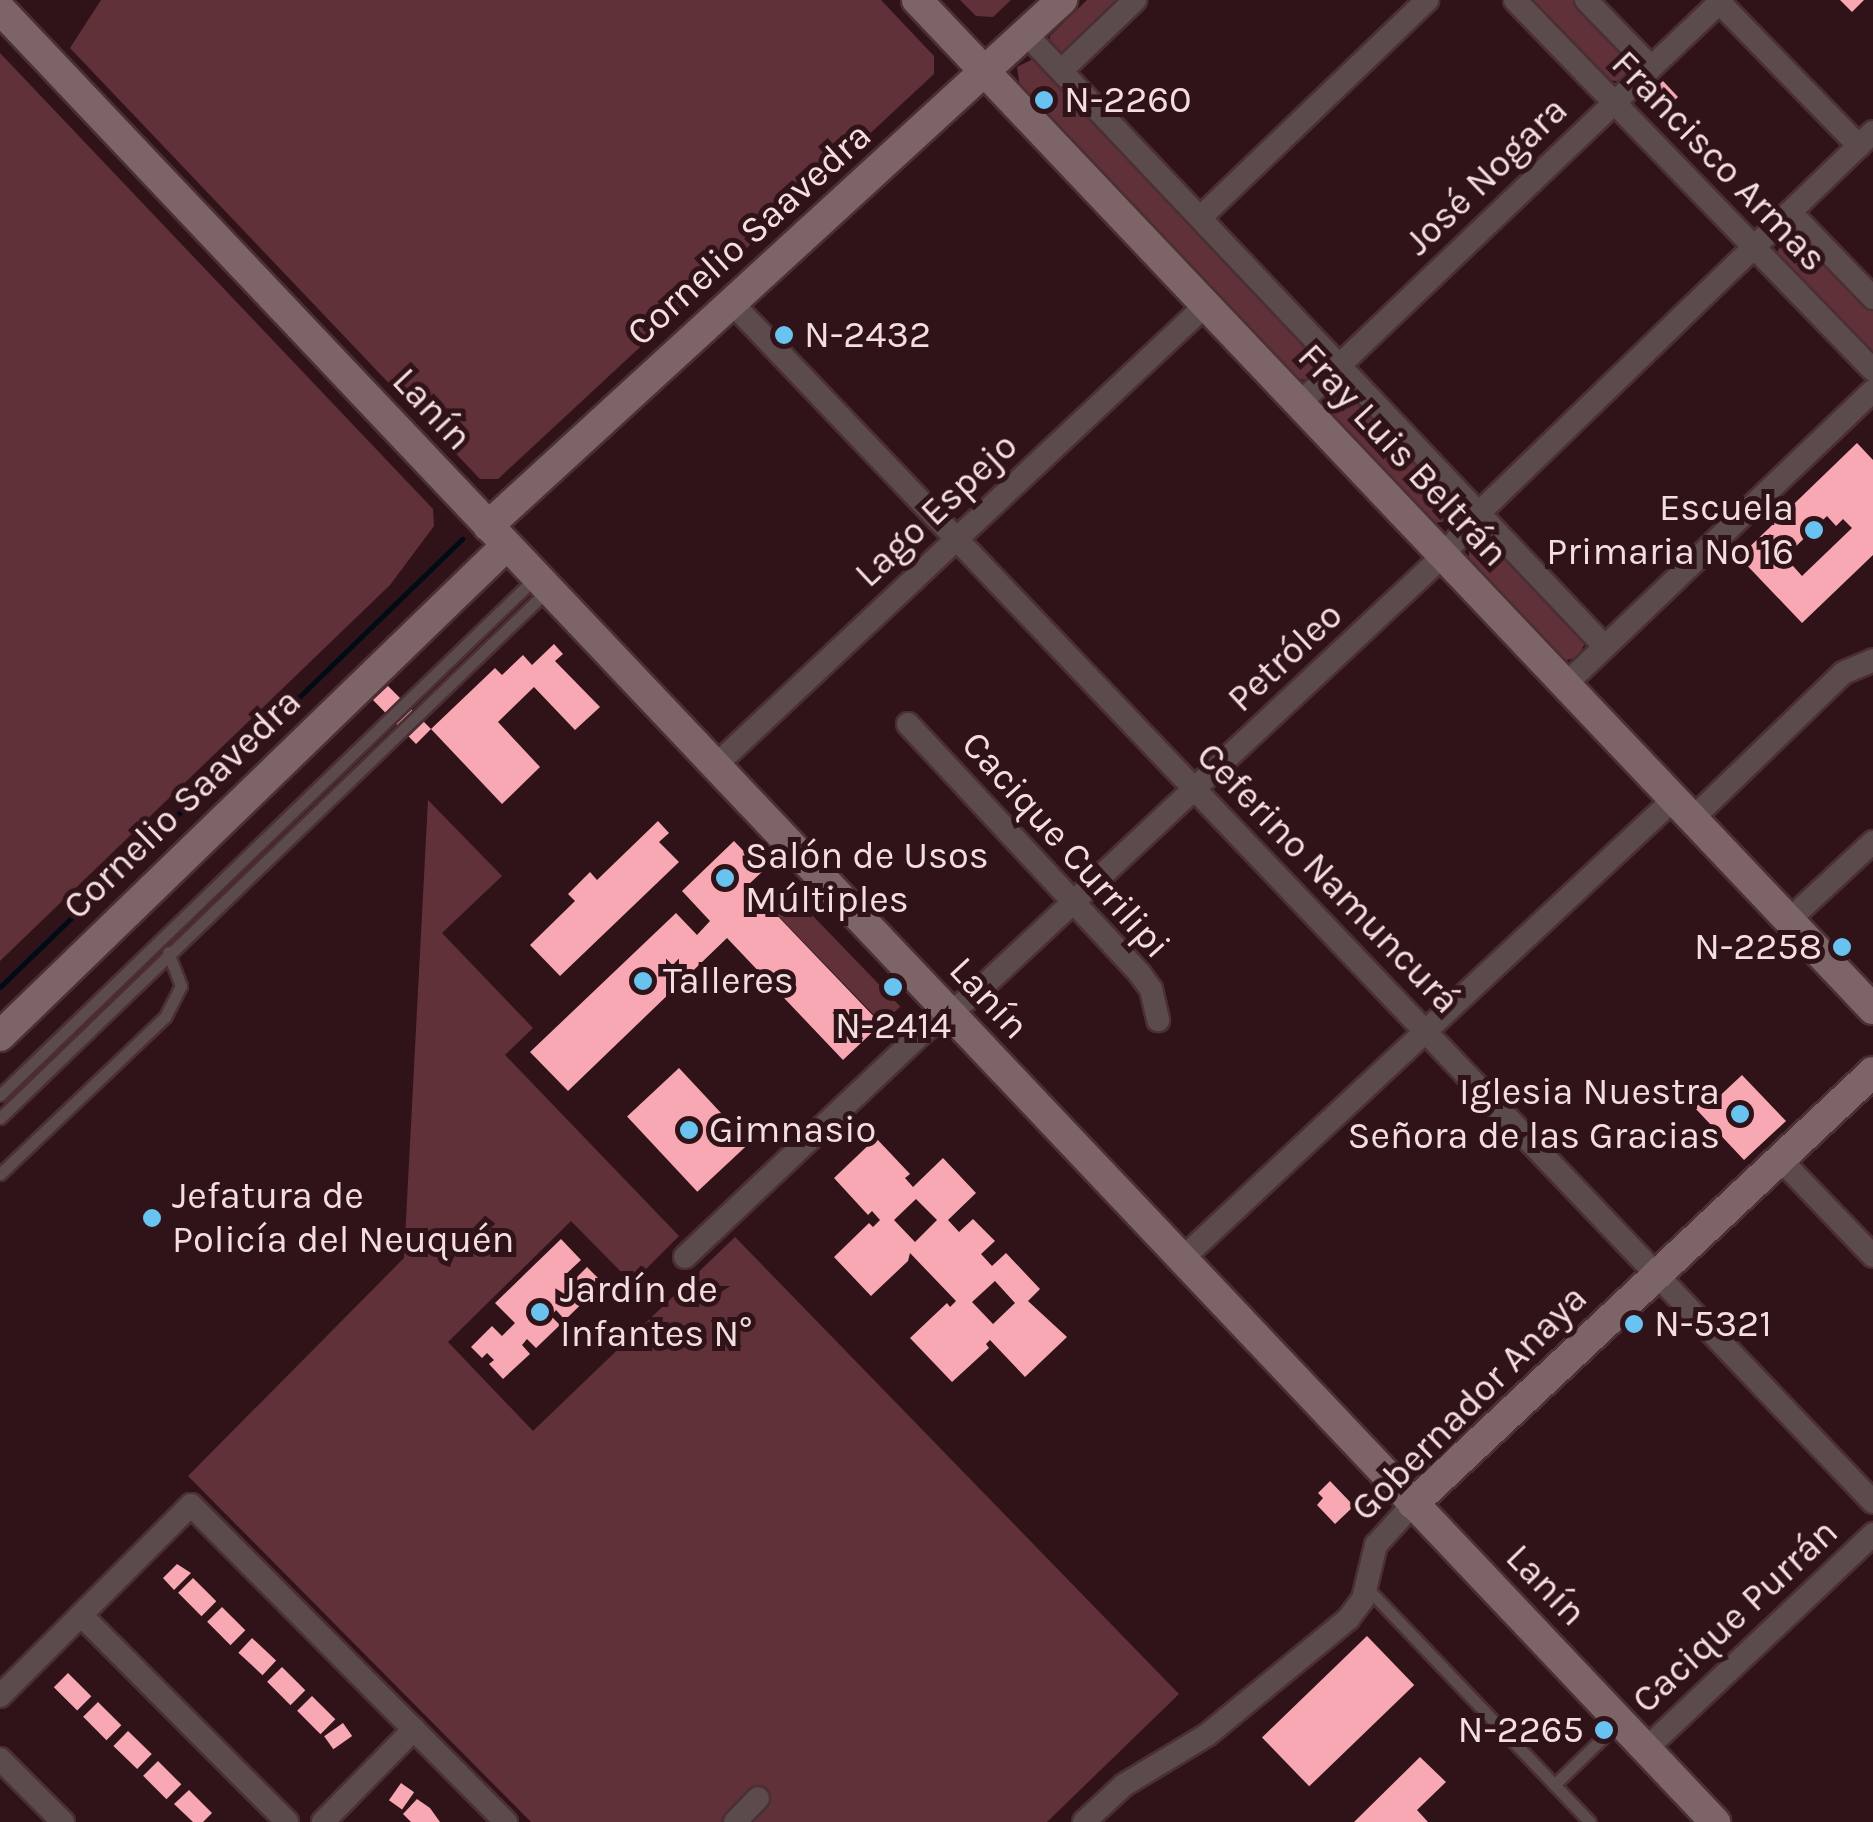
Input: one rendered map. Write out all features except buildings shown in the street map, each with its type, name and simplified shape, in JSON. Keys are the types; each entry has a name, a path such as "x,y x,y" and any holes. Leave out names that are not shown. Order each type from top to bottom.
{"main road":[{"name":"Fray Luis Beltrán","path":"916,0 1873,1009"},
{"name":"Cornelio Saavedra","path":"0,1036 732,303 1062,0"},
{"name":"Lanín","path":"0,9 1715,1822"},
{"name":"Gobernador Anaya","path":"1413,1504 1873,1072"}],"street":[{"path":"1062,71 1135,0"},
{"path":"1200,218 1427,0"},
{"name":"Francisco Armas","path":"1515,0 1873,370"},
{"name":"Francisco Armas","path":"1586,0 1651,67"},
{"path":"1720,1 1866,139"},
{"name":"José Nogara","path":"1299,404 1720,1"},
{"name":"Fray Luis Beltrán","path":"1026,34 1605,646"},
{"name":"Petróleo","path":"686,1257 928,1027 975,994 1444,556 1479,513 1866,139"},
{"name":"Francisco Armas","path":"1790,212 1873,298"},
{"name":"Ceferino Namuncurá","path":"732,303 1873,1502"},
{"name":"Lago Espejo","path":"715,766 1206,305"},
{"path":"1565,684 1868,406"},
{"path":"1182,1260 1426,1032 1843,673 1873,660"},
{"name":"Cacique Currilipi","path":"908,724 1146,981 1158,1020"},
{"path":"1789,920 1873,842"},
{"path":"1780,1159 1873,1256"},
{"name":"Gobernador Anaya","path":"1084,1822 1124,1785 1207,1735 1348,1618 1366,1588 1376,1544 1413,1504"},
{"path":"0,1696 191,1505 506,1822"},
{"name":"Cacique Purrán","path":"1646,1749 1873,1534"},
{"path":"81,1615 287,1822"},
{"path":"322,1822 414,1729"},
{"path":"0,1759 63,1822"},
{"path":"735,1822 758,1798"}],"lane":[{"path":"0,1094 542,584"},
{"path":"0,1118 542,584"},
{"path":"0,1174 165,1017 181,986 170,954 158,942"},
{"path":"1366,1588 1590,1822"},
{"path":"1554,1784 1620,1721"}],"shaded area":[{"path":"101,0 881,0 934,56 934,74 498,479 480,479 70,48"},
{"path":"960,0 1011,0 993,17 976,16"},
{"path":"1087,0 1123,0 1066,53 1058,53 1050,44 1050,36"},
{"path":"1524,0 1578,0 1631,61 1628,74 1617,81 1604,80"},
{"path":"0,53 433,509 434,526 390,585 0,961"},
{"path":"1035,58 1322,361 1314,377 1303,380 1292,375 1020,87 1017,67"},
{"path":"1797,234 1873,305 1873,359 1776,255 1784,238"},
{"path":"1342,384 1457,506 1450,521 1433,523 1324,409 1324,393"},
{"path":"1487,536 1586,641 1578,657 1567,660 1557,655 1468,560 1471,541"},
{"path":"428,800 502,876 442,933 533,1028 505,1055 679,1236 632,1283 571,1221 448,1342 533,1431 735,1237 1179,1694 1047,1822 531,1822 188,1476 404,1258"},
{"path":"785,887 900,1006 882,1024 767,904"}],"waterway":[{"path":"0,987 462,539"}],"place":[{"name":"N-2260","path":"1044,100"},
{"name":"N-2432","path":"784,335"},
{"name":"Escuela Primaria Nº 16","path":"1814,530"},
{"name":"Salón de Usos Múltiples","path":"725,878"},
{"name":"N-2258","path":"1842,947"},
{"name":"Talleres","path":"643,981"},
{"name":"N-2414","path":"893,987"},
{"name":"Iglesia Nuestra Señora de las Gracias","path":"1740,1114"},
{"name":"Gimnasio","path":"689,1130"},
{"name":"Jefatura de Policía del Neuquén","path":"152,1218"},
{"name":"Jardín de Infantes N°","path":"540,1312"},
{"name":"N-5321","path":"1634,1324"},
{"name":"N-2265","path":"1604,1730"}]}
